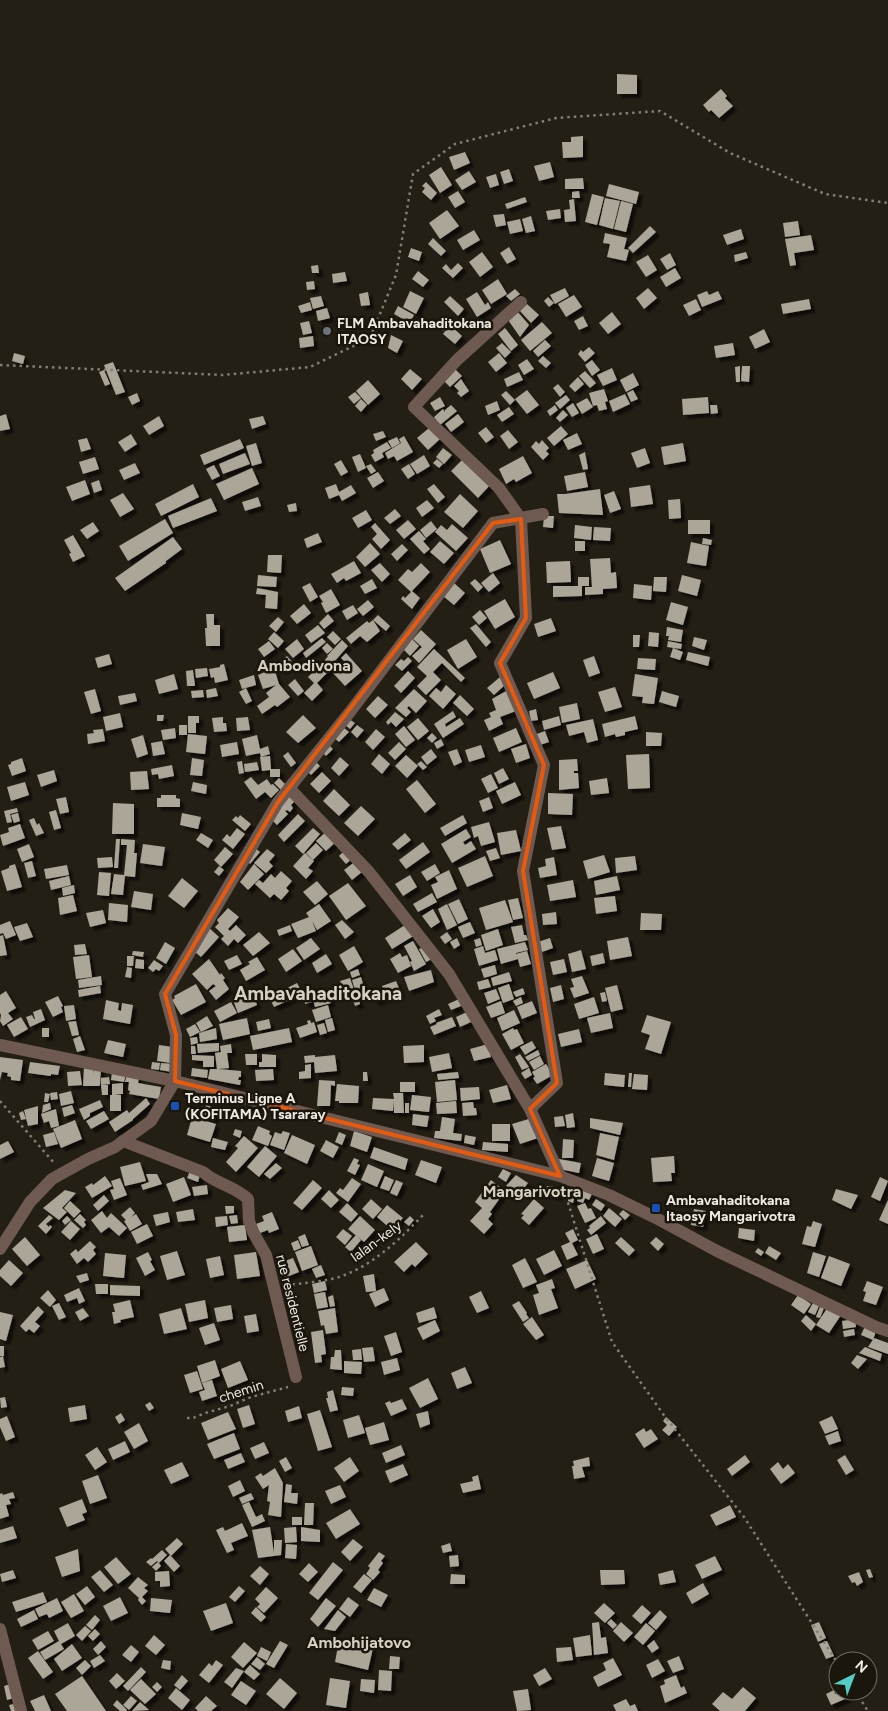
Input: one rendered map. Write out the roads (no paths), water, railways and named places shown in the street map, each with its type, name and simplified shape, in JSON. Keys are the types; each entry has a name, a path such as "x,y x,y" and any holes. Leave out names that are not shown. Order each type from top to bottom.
{"street":[{"path":"521,302 457,360 414,407 499,488 521,518 526,618 500,664 544,765 523,871 557,1083 530,1109"},
{"path":"0,1249 30,1202 52,1179 88,1159 115,1147 151,1121 176,1081 176,1035 165,994 278,802 350,712 493,523 543,514"},
{"path":"289,788 369,872 448,974 530,1109 560,1176"},
{"path":"0,1045 176,1081 560,1176 608,1195 744,1264 888,1331"},
{"name":"rue residentielle","path":"123,1141 203,1172 210,1178 242,1193 248,1199 249,1221 266,1255 296,1377"},
{"path":"0,1629 22,1711"}],"place":[{"name":"FLM Ambavahaditokana ITAOSY","path":"327,331"},
{"name":"Terminus Ligne A (KOFITAMA) Tsararay","path":"175,1106"},
{"name":"Ambavahaditokana Itaosy Mangarivotra","path":"656,1208"}],"district":[{"name":"Ambodivona","path":"304,665"},
{"name":"Ambavahaditokana","path":"318,993"},
{"name":"Mangarivotra","path":"532,1191"},
{"name":"Ambohijatovo","path":"359,1642"}]}
